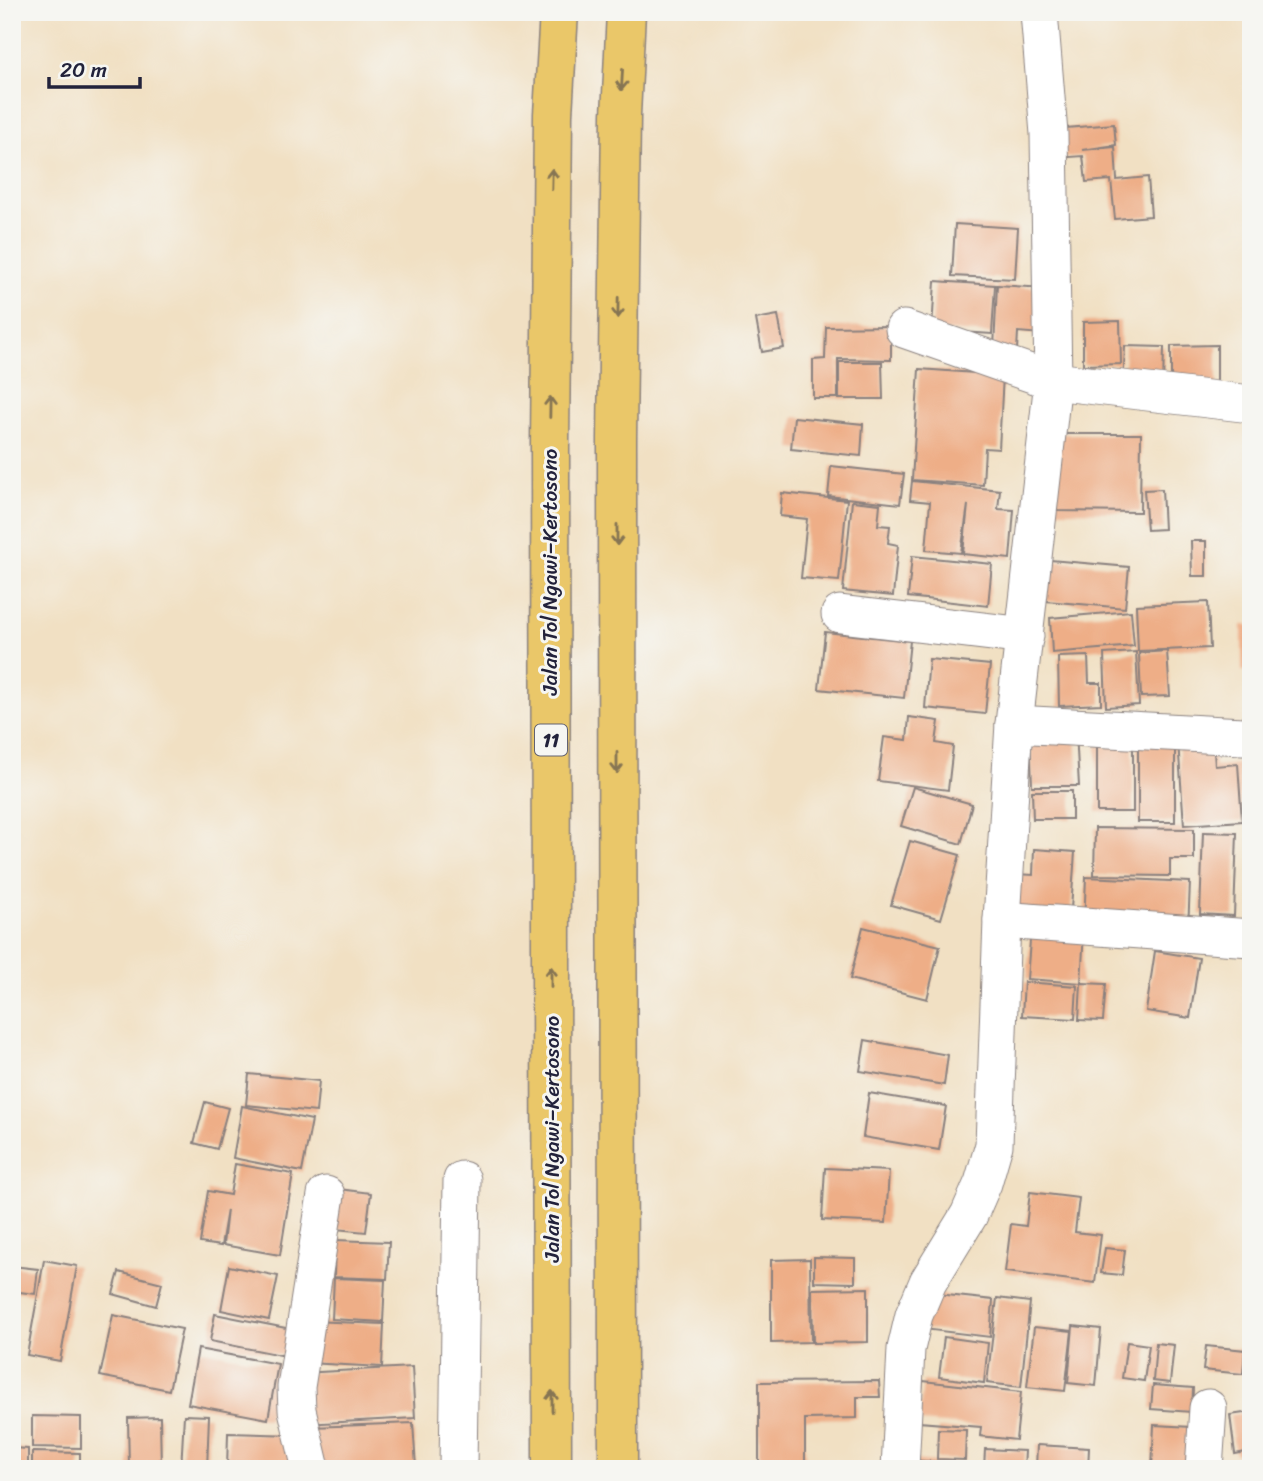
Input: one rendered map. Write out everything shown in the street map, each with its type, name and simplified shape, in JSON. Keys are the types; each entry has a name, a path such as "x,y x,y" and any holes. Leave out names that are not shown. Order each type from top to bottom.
{"highway":[{"name":"Jalan Tol Ngawi–Kertosono","path":"552,1469 550,446 553,114 559,12"},
{"path":"618,1469 617,439 621,116 626,12"}],"street":[{"path":"900,1469 906,1349 914,1315 928,1282 969,1215 983,1183 994,1145 1002,920 1014,724 1053,381 1049,134 1039,12"},
{"path":"904,329 1053,381 1251,404"},
{"path":"840,614 1025,636"},
{"path":"1014,724 1244,736"},
{"path":"1002,920 1251,938"},
{"path":"458,1469 462,1180"},
{"path":"311,1469 297,1410 296,1387 326,1195"},
{"path":"1204,1469 1208,1408"}],"building":[{"path":"1114,124 1116,145 1082,150 1115,147 1117,180 1148,177 1151,216 1115,219 1111,180 1086,182 1083,156 1056,158 1054,129"},
{"path":"955,224 1018,228 1015,279 952,276"},
{"path":"935,281 995,285 992,334 932,330"},
{"path":"997,285 1045,288 1042,334 1018,332 1017,350 994,348"},
{"path":"778,315 784,348 762,352 756,319"},
{"path":"1120,321 1121,364 1083,365 1083,322"},
{"path":"891,326 891,360 838,359 838,398 813,398 813,360 825,359 826,327"},
{"path":"1217,345 1217,391 1171,391 1171,346"},
{"path":"1125,346 1164,347 1163,387 1123,386"},
{"path":"839,362 882,362 883,399 839,399"},
{"path":"919,369 1003,375 999,449 985,448 983,485 912,480"},
{"path":"794,417 863,424 861,456 791,449"},
{"path":"1058,434 1141,434 1140,512 1057,511"},
{"path":"831,466 904,474 900,504 828,496"},
{"path":"912,481 1000,490 998,509 1014,510 1010,559 963,554 968,505 961,553 926,550 930,502 910,500"},
{"path":"1162,489 1164,529 1147,530 1144,490"},
{"path":"782,493 847,500 839,581 801,578 807,519 780,516"},
{"path":"852,501 880,504 878,525 890,526 888,543 898,545 893,596 843,591"},
{"path":"1191,541 1206,541 1206,576 1192,576"},
{"path":"912,556 992,564 988,606 908,597"},
{"path":"1050,560 1129,567 1125,608 1046,601"},
{"path":"1208,602 1210,648 1138,651 1136,605"},
{"path":"1131,611 1134,646 1052,653 1050,618"},
{"path":"1242,625 1251,625 1251,671 1242,671"},
{"path":"825,632 910,641 904,698 819,689"},
{"path":"1167,651 1170,696 1141,697 1139,653"},
{"path":"1136,652 1139,705 1106,707 1104,654"},
{"path":"1088,656 1089,683 1101,683 1101,704 1059,706 1058,657"},
{"path":"929,659 990,665 985,714 925,708"},
{"path":"909,717 939,721 936,743 953,746 948,790 878,781 884,737 907,740"},
{"path":"1030,732 1076,732 1079,786 1032,786"},
{"path":"1213,738 1215,766 1238,764 1242,821 1184,825 1178,741"},
{"path":"1138,740 1175,740 1175,822 1138,822"},
{"path":"1097,746 1133,746 1133,812 1097,812"},
{"path":"913,787 972,804 961,844 901,826"},
{"path":"1032,791 1072,791 1072,819 1033,819"},
{"path":"1095,828 1194,829 1194,859 1170,859 1170,876 1094,875"},
{"path":"1203,832 1237,833 1234,916 1200,914"},
{"path":"910,841 960,855 941,919 891,905"},
{"path":"1034,849 1075,852 1070,923 1013,911 1016,874 1033,875"},
{"path":"1086,877 1190,882 1188,931 1084,925"},
{"path":"863,927 940,946 927,999 850,979"},
{"path":"1031,928 1084,931 1081,983 1027,979"},
{"path":"1155,951 1199,958 1190,1018 1146,1011"},
{"path":"1024,982 1077,986 1075,1019 1022,1016"},
{"path":"1081,983 1106,984 1103,1021 1079,1020"},
{"path":"865,1040 948,1055 944,1085 860,1071"},
{"path":"249,1074 319,1081 316,1112 246,1105"},
{"path":"869,1093 946,1106 939,1150 863,1137"},
{"path":"205,1102 228,1108 217,1149 194,1143"},
{"path":"242,1106 312,1120 302,1172 233,1158"},
{"path":"235,1164 293,1174 280,1255 223,1245 227,1210 221,1246 200,1243 208,1191 230,1195"},
{"path":"825,1168 889,1171 886,1223 822,1220"},
{"path":"331,1188 371,1193 366,1232 326,1228"},
{"path":"1030,1192 1079,1198 1075,1232 1101,1235 1095,1283 1005,1272 1011,1224 1026,1226"},
{"path":"335,1240 389,1242 387,1279 334,1277"},
{"path":"1105,1248 1125,1250 1122,1275 1101,1273"},
{"path":"814,1257 855,1258 855,1283 814,1282"},
{"path":"810,1259 811,1342 771,1343 771,1260"},
{"path":"44,1260 77,1266 60,1361 27,1355"},
{"path":"12,1266 38,1269 35,1294 12,1291"},
{"path":"229,1266 278,1276 269,1320 221,1310"},
{"path":"119,1272 162,1283 156,1306 113,1294"},
{"path":"334,1278 385,1280 383,1322 332,1319"},
{"path":"868,1288 868,1342 813,1343 812,1289"},
{"path":"928,1293 993,1300 990,1337 923,1329"},
{"path":"997,1298 1030,1302 1021,1387 987,1383"},
{"path":"215,1314 291,1329 286,1356 210,1341"},
{"path":"113,1315 182,1329 169,1390 100,1376"},
{"path":"310,1321 384,1324 382,1367 308,1363"},
{"path":"1073,1326 1101,1329 1096,1386 1068,1383"},
{"path":"1034,1327 1072,1331 1065,1391 1027,1387"},
{"path":"944,1337 988,1343 984,1383 939,1377"},
{"path":"1127,1342 1149,1345 1144,1381 1122,1378"},
{"path":"1156,1343 1174,1345 1170,1383 1153,1381"},
{"path":"1206,1346 1245,1350 1243,1374 1203,1370"},
{"path":"198,1349 278,1364 268,1419 188,1404"},
{"path":"412,1367 415,1418 304,1424 301,1373"},
{"path":"879,1381 880,1397 857,1397 857,1418 805,1419 805,1469 759,1469 759,1382"},
{"path":"923,1381 1021,1392 1016,1440 980,1436 981,1427 919,1422"},
{"path":"1153,1385 1193,1388 1192,1412 1151,1409"},
{"path":"1251,1412 1251,1451 1235,1454 1230,1415"},
{"path":"184,1415 209,1416 207,1469 181,1469"},
{"path":"32,1416 81,1417 81,1448 32,1447"},
{"path":"160,1417 161,1469 129,1469 128,1418"},
{"path":"413,1423 416,1467 314,1469 312,1427"},
{"path":"1154,1425 1192,1427 1196,1469 1152,1469"},
{"path":"938,1429 966,1430 965,1460 937,1459"},
{"path":"228,1433 294,1435 293,1469 227,1469"},
{"path":"1037,1445 1089,1448 1088,1469 1036,1469"},
{"path":"12,1448 28,1449 28,1469 12,1469"},
{"path":"985,1449 1025,1451 1024,1469 984,1469"},
{"path":"32,1452 80,1453 80,1469 32,1469"},
{"path":"910,1460 981,1465 981,1469 910,1469"}]}
